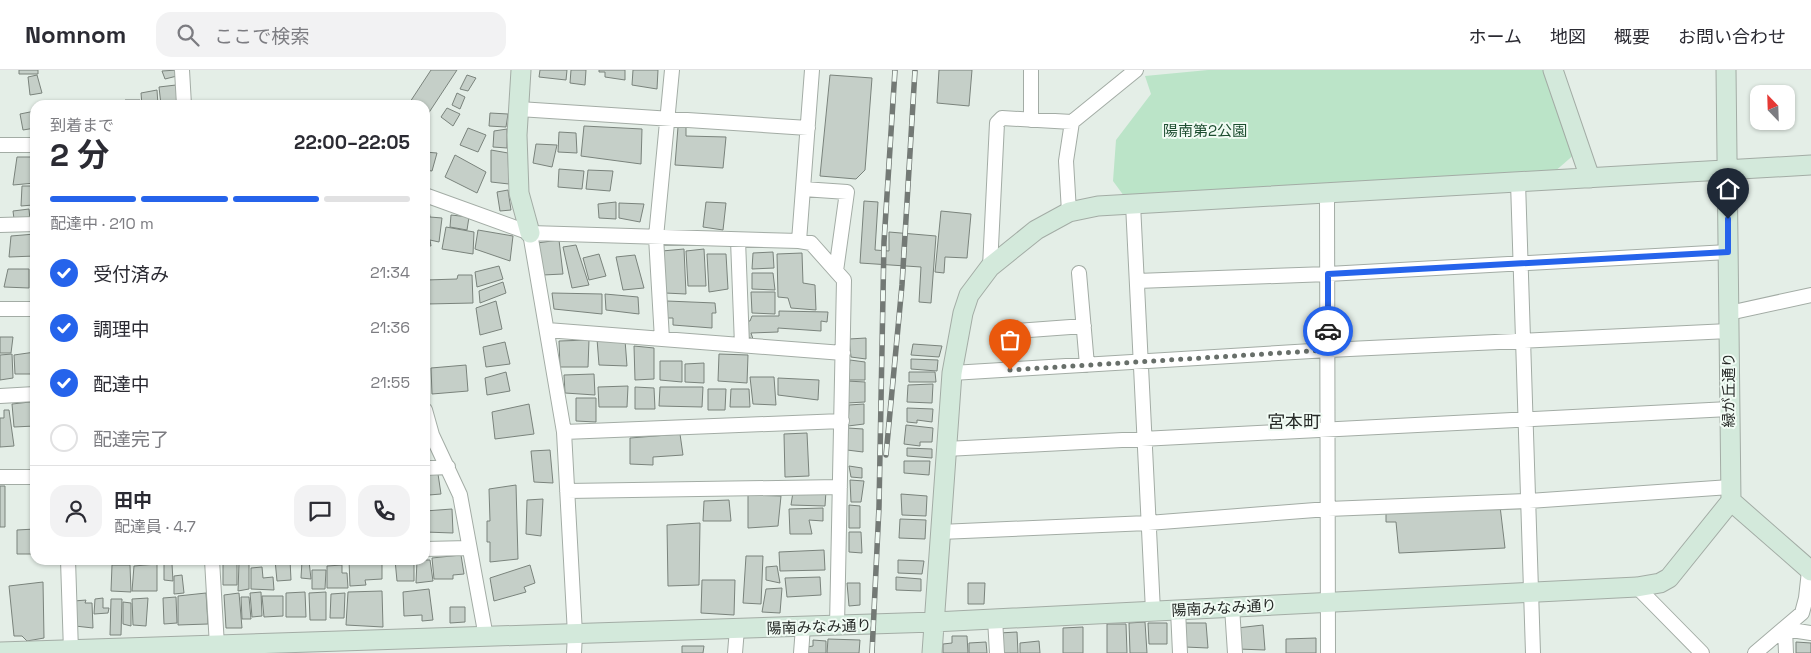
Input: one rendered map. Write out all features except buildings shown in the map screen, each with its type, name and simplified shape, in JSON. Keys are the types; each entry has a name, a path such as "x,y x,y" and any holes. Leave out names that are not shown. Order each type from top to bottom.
{"street":[{"path":"182,70 184,100"},
{"path":"521,70 519,192 530,233 564,432 575,634 574,653"},
{"path":"662,339 656,237 672,70"},
{"path":"799,242 812,70"},
{"path":"1031,70 1031,120"},
{"path":"990,267 997,123 1002,118 1072,122 1136,70"},
{"path":"1553,70 1590,178"},
{"name":"緑が丘通り","path":"1726,70 1730,494"},
{"path":"519,109 808,128"},
{"path":"1069,212 1066,161 1072,122"},
{"path":"0,145 30,145"},
{"path":"932,653 952,373 963,313 969,295 990,267 1036,230 1069,212 1098,206 1811,165"},
{"path":"1518,182 1533,653"},
{"path":"803,189 847,192 836,271"},
{"path":"1327,194 1328,653"},
{"path":"430,197 530,233 812,243 844,280 837,626"},
{"path":"1133,204 1153,612"},
{"path":"0,225 30,224"},
{"path":"738,240 742,345"},
{"path":"1137,281 1328,274 1728,252"},
{"path":"1079,273 1087,365"},
{"path":"952,373 1328,350 1524,341 1729,322 1811,295"},
{"path":"0,309 30,309"},
{"path":"1002,332 1084,326"},
{"path":"547,330 843,353"},
{"path":"0,396 30,394"},
{"path":"946,449 1729,409"},
{"path":"564,432 842,421"},
{"path":"430,428 460,496 486,645"},
{"path":"430,468 448,467"},
{"path":"0,478 30,477"},
{"path":"567,491 840,487"},
{"path":"940,532 1148,523 1328,509 1730,494 1810,571 1805,606 1802,613 1786,629 1755,653"},
{"name":"陽南みなみ通り","path":"0,652 129,651 217,646 242,649 486,645 575,634 934,622 1637,587 1660,583 1669,578 1730,494"},
{"path":"430,549 470,548"},
{"path":"68,565 71,651"},
{"path":"212,565 217,646"},
{"path":"1637,587 1702,653"},
{"path":"1232,607 1235,653"},
{"path":"1178,610 1180,653"},
{"path":"995,619 997,653"},
{"path":"801,653 803,627"},
{"path":"735,653 737,629"},
{"path":"1786,629 1811,633"},
{"path":"1786,629 1786,653"}],"green space":[{"name":"陽南第2公園","path":"1208,70 1547,70 1576,153 1553,173 1124,196 1113,181 1116,140 1151,94 1145,76"}],"railway":[{"path":"872,653 879,507 884,242 895,70"},
{"path":"886,455 902,285 915,70"}],"way so far":[{"path":"1010,370 1328,350 1328,331"}],"district":[{"name":"宮本町","path":"1294,422"}],"route":[{"path":"1328,331 1328,274 1728,252 1728,219"}]}
